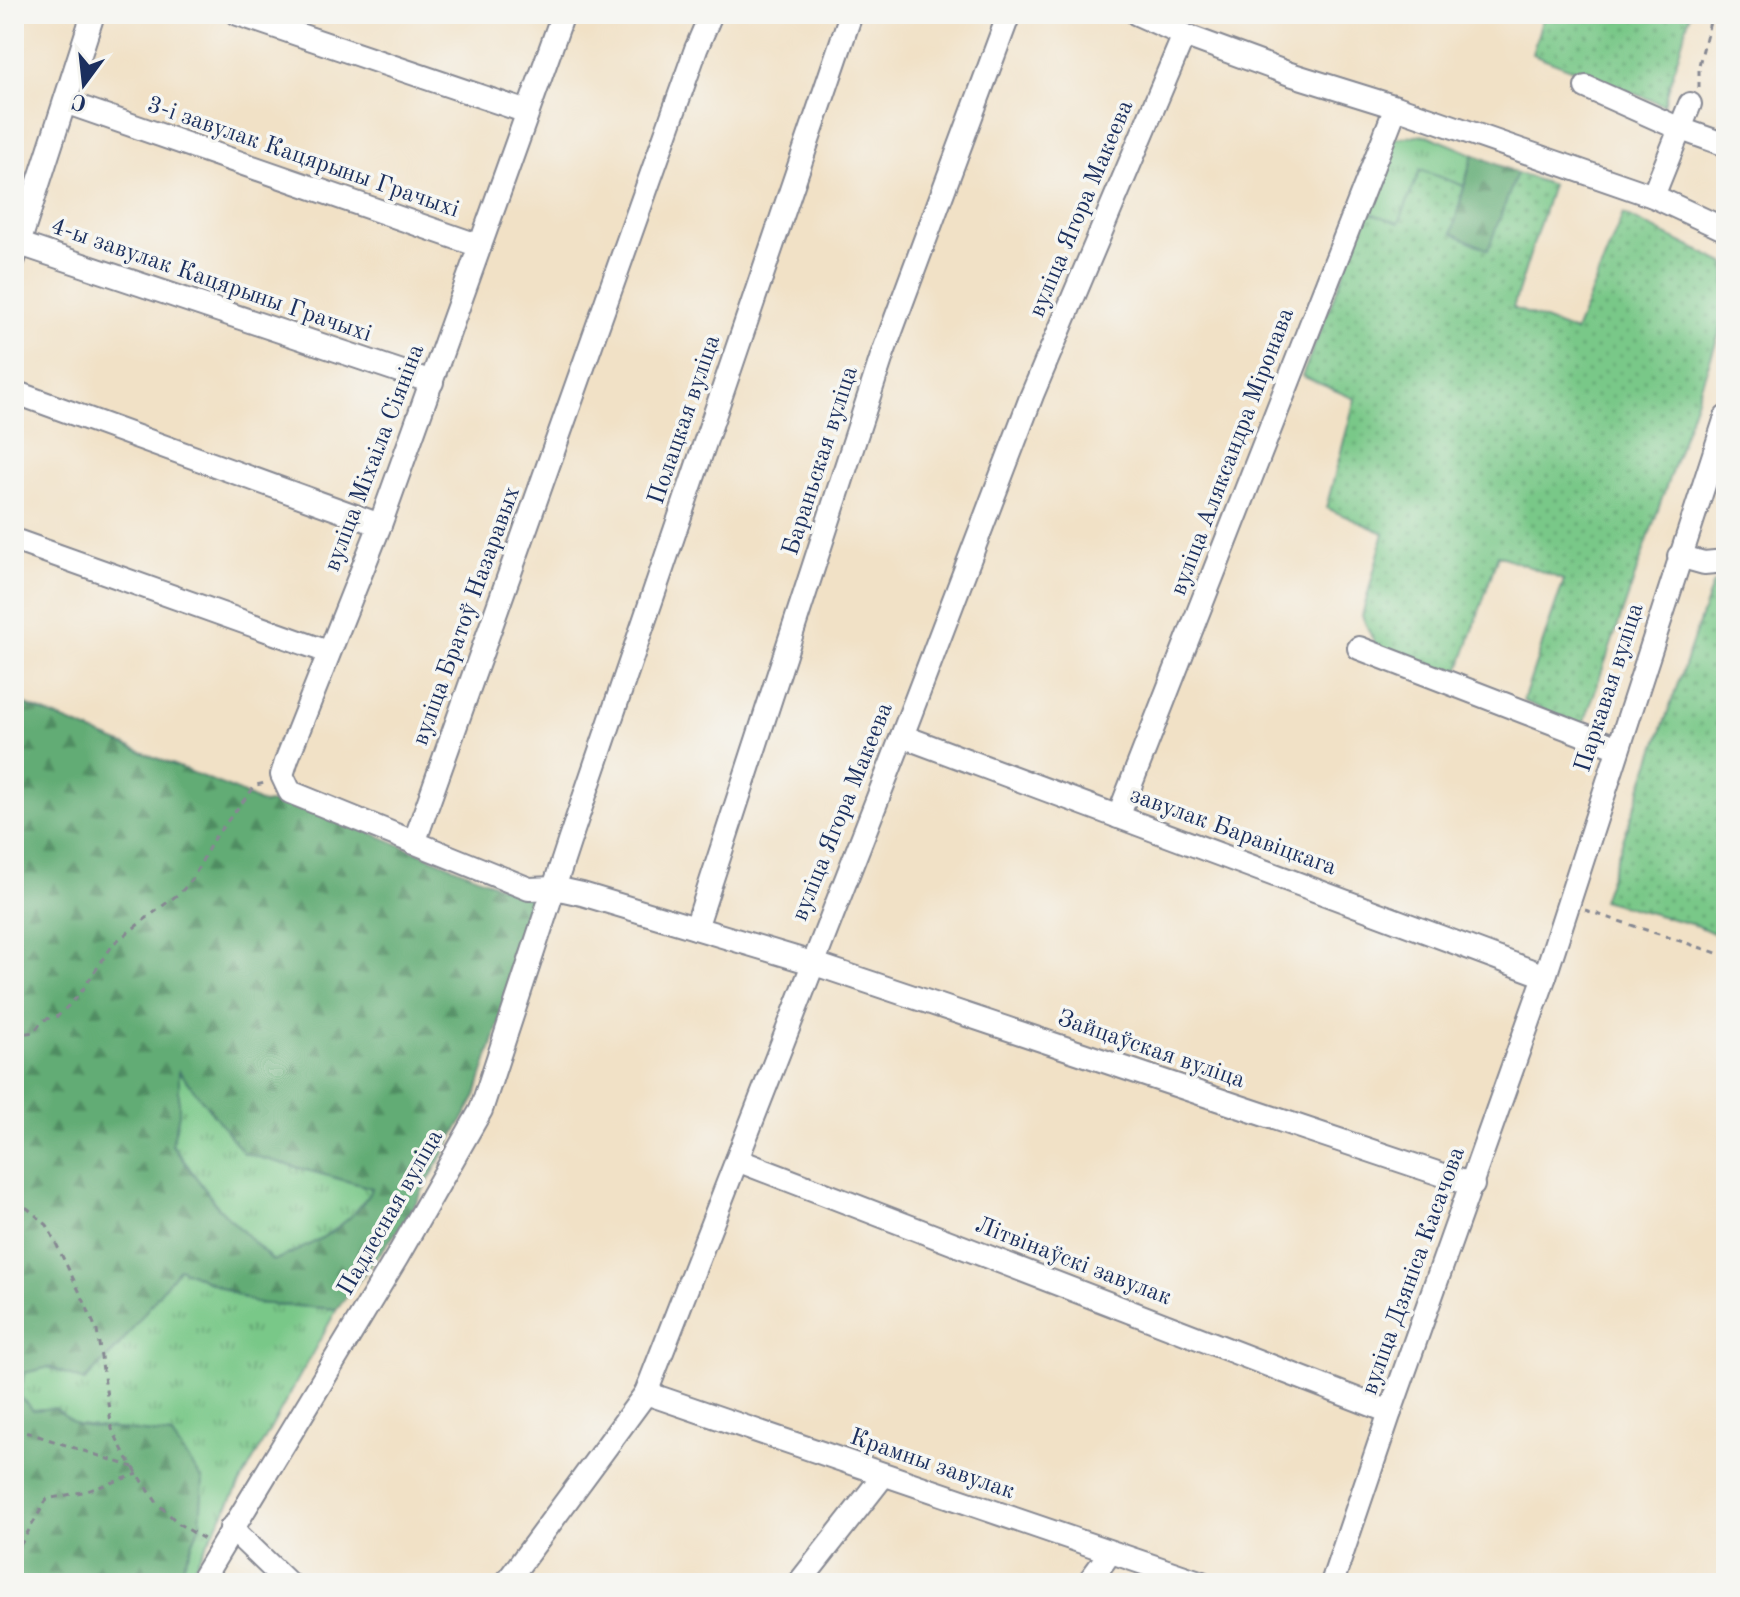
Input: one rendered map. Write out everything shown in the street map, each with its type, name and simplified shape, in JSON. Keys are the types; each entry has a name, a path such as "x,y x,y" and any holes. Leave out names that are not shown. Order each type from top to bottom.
{"street":[{"path":"17,251 93,14"},
{"path":"238,14 527,112"},
{"name":"вуліца Міхаіла Сіяніна","path":"282,775 380,525 563,14"},
{"name":"вуліца Братоў Назаравых","path":"414,843 711,14"},
{"name":"Полацкая вуліца","path":"569,842 851,14"},
{"name":"Бараньская вуліца","path":"696,928 883,353 1009,14"},
{"path":"1137,14 1290,74 1396,107 1653,196 1726,230"},
{"name":"вуліца Ягора Макеева","path":"506,1583 646,1393 1032,395 1184,35"},
{"path":"1586,87 1678,128 1726,145"},
{"name":"3-і завулак Кацярыны Грачыхі","path":"65,102 480,246"},
{"path":"1653,196 1690,104"},
{"name":"вуліца Аляксандра Міронава","path":"1118,817 1396,107"},
{"name":"4-ы завулак Кацярыны Грачыхі","path":"17,251 432,382"},
{"path":"14,392 380,525"},
{"name":"Паркавая вуліца","path":"1545,976 1726,417"},
{"path":"14,540 328,652"},
{"path":"1679,556 1704,563 1726,561"},
{"path":"1359,648 1618,748"},
{"name":"завулак Баравіцкага","path":"902,736 1545,976"},
{"path":"282,775 290,792 529,889 555,888 812,963"},
{"name":"Падлесная вуліца","path":"200,1583 397,1257 481,1110 569,842"},
{"name":"Зайцаўская вуліца","path":"812,963 1473,1185"},
{"name":"вуліца Дзяніса Касачова","path":"1332,1583 1545,976"},
{"name":"Літвінаўскі завулак","path":"737,1160 1390,1412"},
{"name":"Крамны завулак","path":"646,1393 1202,1583"},
{"path":"799,1583 883,1476"},
{"path":"231,1528 288,1583"},
{"path":"1088,1583 1110,1553"}],"path":[{"path":"1690,104 1698,95 1701,78 1699,65 1712,14"},
{"path":"14,1035 34,1032 43,1020 58,1016 79,995 114,943 181,892 192,880 214,838 256,785 282,775"},
{"path":"1568,905 1726,956"},
{"path":"14,1205 27,1208 47,1225 84,1301 97,1331 112,1429 133,1467 157,1503 179,1524 219,1550"},
{"path":"14,1432 29,1433 133,1467"},
{"path":"14,1556 47,1499 87,1491 138,1474"}],"green space":[{"path":"1544,14 1690,14 1664,105 1532,54"},
{"path":"1427,135 1473,154 1464,186 1420,170 1399,224 1368,212 1395,138"},
{"path":"1473,154 1517,173 1488,250 1452,233"},
{"path":"1420,170 1464,186 1452,233 1488,250 1517,173 1552,185 1513,308 1575,332 1623,214 1726,264 1726,314 1583,726 1523,701 1564,580 1498,555 1458,675 1377,649 1362,616 1384,533 1326,508 1355,399 1302,376 1368,212 1399,223"},
{"path":"1713,583 1726,586 1726,939 1698,926 1602,900"},
{"path":"14,700 263,804 292,800 538,902 475,1098 408,1217 337,1309 255,1303 179,1268 118,1347 84,1381 49,1367 24,1373 20,1397 33,1410 55,1408 77,1425 171,1435 203,1480 200,1525 176,1583 14,1583","holes":["179,1071 244,1153 372,1188 354,1214 330,1233 273,1261 218,1207 172,1145 179,1114"]},
{"path":"179,1070 244,1152 373,1188 354,1215 314,1244 273,1261 218,1207 172,1144 179,1114"},
{"path":"179,1268 255,1303 337,1309 185,1583 176,1583 200,1525 172,1435 77,1425 55,1409 33,1410 20,1397 24,1373 49,1367 85,1381 118,1347"}]}
